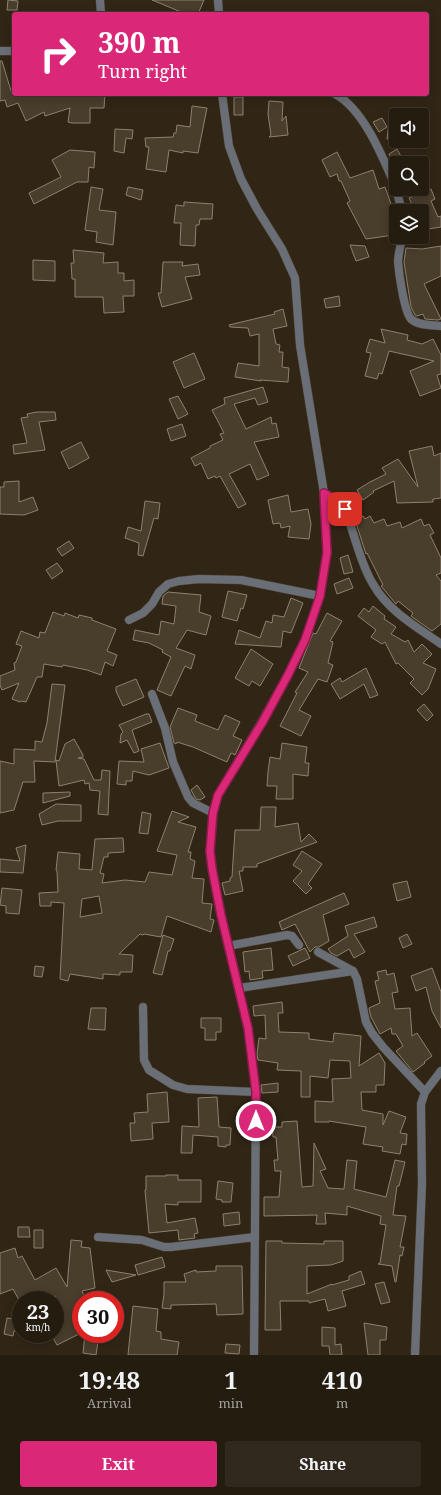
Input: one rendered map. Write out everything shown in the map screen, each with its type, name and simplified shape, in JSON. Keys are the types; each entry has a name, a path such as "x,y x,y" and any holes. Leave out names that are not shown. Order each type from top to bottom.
{"street":[{"path":"100,0 101,12"},
{"path":"218,0 219,12"},
{"path":"0,51 12,51"},
{"path":"222,96 229,146 241,179 282,249 294,278 300,345 324,493 327,553 320,596 305,640 288,675 218,795 213,813 210,851 211,862 221,915 248,1028 256,1092 254,1355"},
{"path":"337,96 356,113 373,136 389,173"},
{"path":"401,244 398,261 404,303 407,312 411,318 421,324 441,326"},
{"path":"324,493 337,501 345,509 366,571 379,594 387,604 441,644"},
{"path":"129,620 143,613 152,604 158,592 168,584 179,581 199,579 241,580 320,596"},
{"path":"152,694 165,728 173,762 188,798 213,813"},
{"path":"228,946 287,935 292,936 299,945"},
{"path":"318,952 353,971 357,979 366,1022 383,1047 425,1092"},
{"path":"238,988 353,971"},
{"path":"144,1007 144,1060 149,1070 172,1085 187,1089 256,1092"},
{"path":"416,1355 422,1190 420,1115 421,1104 425,1092 441,1071"},
{"path":"98,1237 142,1240 164,1247 171,1247 255,1237"}],"building":[{"path":"8,0 18,1 17,10 7,10"},
{"path":"152,0 204,0 199,12 181,12"},
{"path":"0,61 2,61 12,96 105,96 104,108 90,108 90,123 68,122 70,108 45,116 44,112 26,121 18,103 7,107 5,100 0,101"},
{"path":"234,97 243,97 243,115 234,115"},
{"path":"269,101 283,102 282,121 286,116 288,135 269,137 271,135 268,114"},
{"path":"192,106 207,108 198,153 183,151 183,153 169,150 166,172 146,169 149,147 146,147 145,138 173,137 174,133 176,133 177,125 190,127"},
{"path":"382,118 387,127 379,132 373,122"},
{"path":"389,122 389,139 387,139"},
{"path":"115,129 133,130 132,139 126,138 124,153 114,151"},
{"path":"397,149 401,156 390,156 389,154"},
{"path":"70,150 95,152 94,168 89,167 88,182 77,182 34,204 29,193 61,177 52,160"},
{"path":"337,152 350,178 373,170 379,189 385,187 391,204 389,204 389,236 366,239 347,203 350,201 341,181 339,181 337,174 330,177 322,160"},
{"path":"91,187 103,189 99,210 116,212 113,245 96,242 97,232 85,230"},
{"path":"128,187 143,190 141,200 126,195"},
{"path":"431,189 435,199 431,201 438,217 441,216 441,227 429,229 429,204 412,204 409,198 414,196 429,196 429,190"},
{"path":"184,202 213,204 212,219 200,219 199,225 196,225 195,246 180,245 181,223 174,223 176,205 184,206"},
{"path":"350,245 365,246 369,257 356,261"},
{"path":"441,246 441,276 424,284 441,319 425,319 423,314 417,316 415,315 411,307 404,262 406,248 422,249"},
{"path":"73,250 104,253 103,263 118,262 118,273 124,273 124,281 134,280 134,296 123,296 124,312 104,313 103,297 75,297 75,279 72,279 71,263 74,263"},
{"path":"33,260 55,261 55,281 33,280"},
{"path":"163,262 183,262 182,266 198,264 200,275 185,277 192,299 162,307 158,293 161,293"},
{"path":"339,296 340,306 326,308 324,299"},
{"path":"283,309 287,326 273,329 276,344 280,345 279,352 283,352 282,367 289,368 288,382 260,380 261,381 235,377 238,363 259,366 259,334 250,336 248,328 230,327 229,325 275,314 274,312"},
{"path":"381,329 408,335 407,340 422,344 433,339 441,355 441,374 437,375 441,388 420,396 410,371 434,361 389,351 382,374 379,373 377,379 365,376 371,353 366,352 370,339 385,343"},
{"path":"194,353 205,379 184,388 173,362"},
{"path":"263,387 268,402 258,405 255,398 234,404 246,429 271,417 272,424 276,423 279,437 254,442 269,475 257,480 250,464 229,474 246,504 238,508 220,476 216,478 215,476 208,479 201,463 195,466 191,458 223,440 220,434 224,433 212,410 225,404 224,398"},
{"path":"178,396 188,414 178,419 169,399"},
{"path":"37,412 55,412 56,420 39,422 45,450 14,454 13,445 27,443 21,418 28,417 27,414"},
{"path":"182,424 186,436 171,441 167,429"},
{"path":"81,442 89,458 69,469 61,452"},
{"path":"432,446 434,456 441,453 441,498 433,499 433,502 397,503 394,481 373,491 374,492 363,500 357,490 386,474 382,468 398,459 418,487 409,451"},
{"path":"19,481 19,502 33,497 38,510 24,515 0,514 0,487 4,487 4,482"},
{"path":"288,495 291,512 308,509 311,524 309,539 288,537 290,526 281,528 280,523 273,524 268,500"},
{"path":"145,501 160,503 158,519 154,518 143,556 138,555 139,543 125,538 128,527 141,531"},
{"path":"363,516 365,519 370,516 374,523 384,519 387,526 400,522 402,528 421,519 424,526 429,524 434,533 430,535 441,558 441,573 436,575 441,581 441,624 432,631 411,616 413,613 398,601 396,604 381,586 383,585 367,553 366,554 355,520"},
{"path":"69,541 74,548 62,556 57,549"},
{"path":"348,555 353,572 344,574 340,558"},
{"path":"57,563 63,571 52,579 46,570"},
{"path":"349,578 353,588 337,594 334,584"},
{"path":"228,591 247,595 243,609 241,608 237,621 222,617"},
{"path":"168,592 201,595 199,612 211,616 206,635 187,630 176,648 195,655 191,669 185,666 171,696 157,690 171,657 162,652 163,650 149,643 133,640 135,630 159,635 161,621 174,624 176,606 162,604 163,596"},
{"path":"291,598 303,603 291,633 283,631 281,647 235,644 239,630 260,638 266,621 272,623 273,615 284,617"},
{"path":"373,606 385,616 384,619 396,627 391,634 405,642 408,640 414,652 422,644 432,654 423,663 436,669 428,689 422,695 410,683 414,679 398,663 396,664 385,642 382,644 371,637 376,630 358,616 364,608 369,612"},
{"path":"53,612 64,616 65,613 78,618 79,615 92,618 92,620 116,629 107,651 117,655 113,666 105,662 101,675 87,670 63,665 62,667 44,664 42,677 37,677 26,702 20,702 12,699 19,683 2,690 0,685 0,676 15,670 14,663 16,662 22,646 16,644 21,631 39,638 40,632 45,633"},
{"path":"327,613 342,621 330,641 333,642 328,663 333,665 327,682 318,679 299,710 311,716 301,736 280,726 297,693 295,692 308,672 299,668 313,633 316,634"},
{"path":"251,649 273,664 260,686 252,681 249,686 235,678"},
{"path":"366,668 378,695 370,698 364,684 340,699 331,684 340,678 342,682"},
{"path":"136,679 144,697 123,706 116,691 116,687"},
{"path":"52,684 65,685 55,762 34,761 35,782 23,782 14,810 0,813 0,761 14,764 14,749 35,750 35,741 42,742 47,723"},
{"path":"424,704 433,715 427,721 417,710"},
{"path":"178,708 197,715 195,721 218,730 225,715 240,722 233,736 242,740 235,755 231,753 227,762 193,747 177,742 176,744 174,743 170,727"},
{"path":"149,714 152,722 132,730 139,751 134,753 127,740 120,743 121,734 123,732 119,725"},
{"path":"74,739 83,755 83,757 78,758 84,759 94,780 101,780 102,770 110,771 108,815 98,814 100,791 90,790 89,783 85,784 84,780 59,786 56,760 59,761 65,744"},
{"path":"160,743 169,768 149,775 133,771 132,781 126,781 126,785 117,784 119,761 144,762 141,749"},
{"path":"282,743 307,747 305,763 309,763 308,776 293,774 293,799 276,799 277,786 267,786 270,757 280,759"},
{"path":"197,785 205,797 200,800 196,799 191,790"},
{"path":"70,792 70,796 43,803 43,793"},
{"path":"56,804 81,805 81,821 58,821 42,825 39,814"},
{"path":"261,807 276,807 275,827 298,823 301,842 309,834 317,842 257,864 257,867 243,867 243,871 239,871 243,891 225,895 222,883 230,881 230,878 232,877 235,830 260,830"},
{"path":"172,811 189,817 178,822 196,827 188,852 191,852 190,859 195,861 192,878 204,879 202,903 212,904 210,919 214,920 211,932 167,916 161,937 140,934 119,954 133,955 132,972 120,972 120,975 103,974 103,979 70,974 68,981 60,979 64,903 51,902 51,906 40,906 39,893 58,892 56,870 58,852 80,854 79,869 92,870 95,839 123,838 124,852 108,853 108,857 104,857 100,873 104,874 102,883 125,880 145,882 149,872 172,875 177,855 157,851","holes":["99,896 102,913 80,917 82,899"]},
{"path":"142,812 151,814 148,834 139,833"},
{"path":"26,845 23,873 0,872 0,859 20,861 16,848"},
{"path":"302,851 322,864 308,884 312,888 306,894 293,881 302,871 293,865"},
{"path":"407,881 411,897 397,901 393,884"},
{"path":"2,888 22,890 19,914 6,913 6,906 0,905"},
{"path":"344,893 349,904 323,915 329,941 319,947 315,947 310,952 295,924 282,930 279,922"},
{"path":"374,917 377,927 354,934 365,952 354,958 349,949 337,956 331,953 328,949 348,936 345,926"},
{"path":"407,934 412,944 403,948 399,938"},
{"path":"163,935 174,939 170,951 168,951 162,975 153,973"},
{"path":"271,948 273,970 262,971 263,978 250,980 249,971 245,972 243,952"},
{"path":"305,948 310,958 293,966 288,956"},
{"path":"35,966 44,967 42,977 34,976"},
{"path":"432,968 441,992 441,1028 432,1011 426,987 416,991 411,976"},
{"path":"386,970 387,975 394,973 398,992 392,993 395,1009 410,1008 412,1036 417,1033 432,1056 413,1072 396,1051 403,1046 396,1034 392,1034 391,1028 380,1034 371,1017 369,1008 380,1003 375,981 379,980 377,972"},
{"path":"282,1002 283,1013 278,1013 279,1032 309,1033 309,1039 333,1042 334,1033 361,1036 359,1066 379,1053 385,1063 384,1085 376,1085 376,1092 361,1092 362,1110 383,1114 383,1125 389,1111 406,1117 400,1133 407,1134 406,1145 402,1144 400,1154 382,1151 383,1147 363,1144 366,1127 329,1121 315,1122 315,1101 333,1102 332,1079 351,1078 350,1061 330,1060 328,1078 310,1076 310,1097 301,1097 301,1071 277,1070 278,1063 258,1060 257,1054 259,1038 266,1039 265,1015 254,1016 253,1006"},
{"path":"91,1008 106,1008 105,1030 88,1029"},
{"path":"201,1018 221,1018 221,1032 216,1032 216,1040 205,1040 205,1028 201,1028"},
{"path":"278,1083 278,1092 262,1093 261,1085"},
{"path":"167,1092 169,1122 152,1123 153,1139 131,1141 130,1123 135,1123 134,1113 148,1112 147,1094"},
{"path":"217,1097 219,1127 231,1128 230,1145 226,1145 226,1147 218,1146 218,1137 193,1135 192,1153 181,1153 182,1126 199,1127 198,1098"},
{"path":"297,1121 302,1187 313,1186 314,1143 326,1169 320,1171 328,1188 344,1189 347,1160 357,1161 354,1189 386,1197 395,1160 405,1162 399,1186 397,1186 393,1215 406,1216 400,1247 404,1247 402,1256 400,1255 396,1282 392,1266 378,1264 380,1263 386,1225 380,1224 381,1216 347,1206 347,1215 325,1213 326,1224 316,1224 317,1215 264,1216 264,1197 279,1197 281,1171 275,1171 274,1160 278,1160 276,1137 273,1137 272,1127 282,1127 282,1122"},
{"path":"178,1175 178,1180 201,1180 201,1202 178,1202 178,1205 165,1204 167,1223 195,1218 198,1233 194,1234 195,1238 179,1240 178,1230 149,1233 145,1190 146,1176"},
{"path":"218,1181 233,1183 231,1202 222,1202 222,1200 216,1199"},
{"path":"239,1212 240,1224 224,1226 223,1214"},
{"path":"18,1227 29,1227 30,1237 18,1237"},
{"path":"34,1230 43,1230 43,1248 34,1248"},
{"path":"71,1240 82,1241 81,1247 90,1248 95,1288 82,1291 72,1291 72,1338 64,1342 64,1291 14,1291 13,1289 0,1294 0,1253 15,1248 18,1258 22,1256 35,1280 56,1268 67,1287"},
{"path":"266,1241 324,1244 324,1241 343,1241 343,1261 331,1265 307,1266 307,1294 332,1284 349,1280 349,1276 361,1271 365,1284 342,1291 346,1306 328,1311 325,1299 309,1303 309,1301 280,1301 281,1330 265,1330"},
{"path":"162,1257 165,1267 138,1275 135,1265"},
{"path":"216,1266 242,1266 243,1314 217,1315 216,1304 171,1305 171,1309 162,1308 164,1282 186,1282 184,1274 196,1270 196,1272 216,1271"},
{"path":"106,1270 136,1275 112,1282"},
{"path":"384,1282 390,1302 381,1304 375,1284"},
{"path":"133,1306 158,1309 156,1331 161,1332 161,1339 179,1342 177,1355 128,1355"},
{"path":"7,1318 12,1319 12,1336 4,1334"},
{"path":"364,1323 387,1327 386,1340 380,1340 380,1355 368,1355"},
{"path":"322,1327 335,1328 335,1345 341,1344 342,1355 330,1355 329,1346 322,1346"},
{"path":"84,1343 98,1343 96,1355 83,1353"},
{"path":"226,1344 240,1345 239,1354 225,1353"}],"route":[{"path":"256,1121 256,1092 248,1028 221,915 212,868 210,851 213,813 218,795 262,723 305,640 320,596 324,578 327,553 324,493 333,498 345,509"}]}
